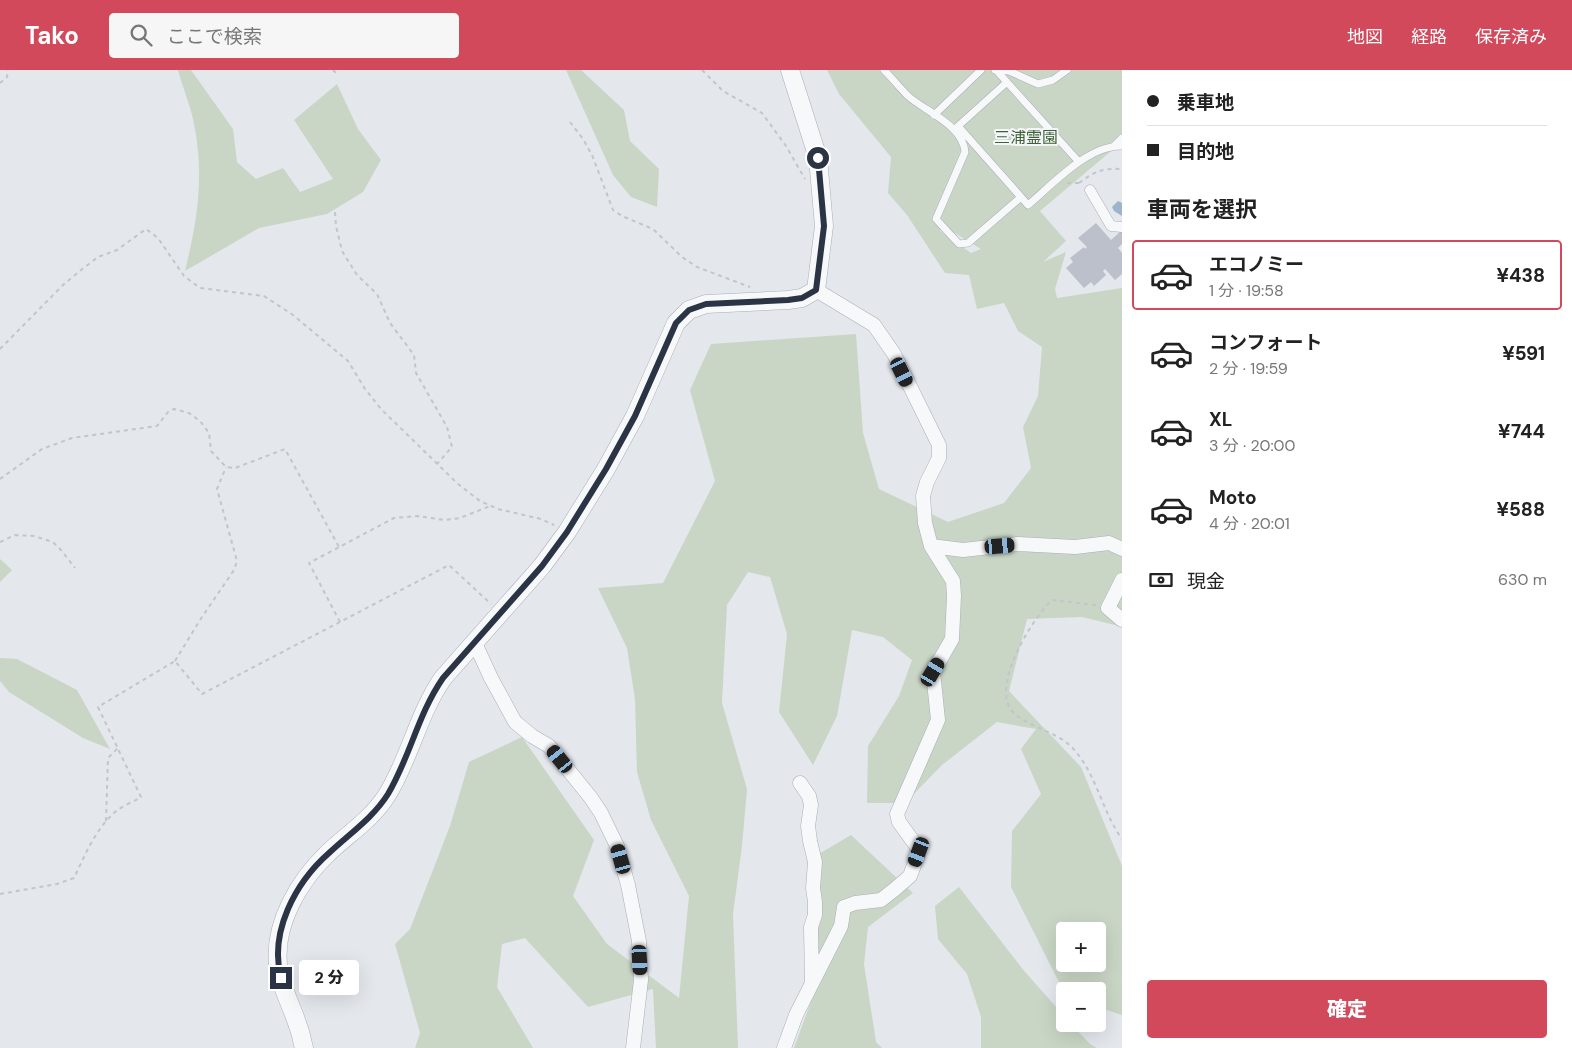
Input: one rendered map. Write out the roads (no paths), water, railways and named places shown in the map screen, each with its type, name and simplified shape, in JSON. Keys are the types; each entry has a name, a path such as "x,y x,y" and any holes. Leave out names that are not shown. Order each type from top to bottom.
{"street":[{"path":"790,70 818,158 824,226 816,290"},
{"path":"1090,190 1111,226 1122,227"},
{"path":"304,1048 298,1026 284,991 278,964 279,941 284,917 295,896 327,854 367,820 387,796 410,748 421,717 433,692 443,678 542,566 567,532 606,469 635,416 676,323 689,310 706,304 802,298 816,290"},
{"path":"784,1048 796,1015 841,926 844,907 855,903 881,900 910,876 919,852 899,822 897,814 938,720 933,672 952,639 954,596 953,581 931,546 925,523 923,496 926,482 939,458 938,445 894,354 874,325 816,290"},
{"path":"931,546 964,550 1018,544 1075,547 1109,543 1122,549"},
{"path":"1122,580 1108,608 1122,620"},
{"path":"474,641 491,678 515,722 532,736 549,746 591,798 601,813 617,846 628,885 639,941 641,980 634,1048"},
{"path":"800,783 809,796 811,805 808,826 816,862 813,888 815,908 811,927 812,985"}],"lane":[{"path":"884,70 908,96 956,128 1028,205 1084,157 1098,150 1122,146"},
{"path":"934,115 981,70"},
{"path":"996,70 1009,71 1038,84 1053,80 1066,70"},
{"path":"996,70 1079,162"},
{"path":"956,128 1007,82"},
{"path":"956,128 964,142 965,152 936,218 959,244 968,244 1021,196"},
{"path":"1114,146 1122,138"}],"water":[{"path":"1118,201 1122,203 1122,216 1114,211 1112,207"}],"park label":[{"name":"三浦霊園","path":"1026,137"}]}
